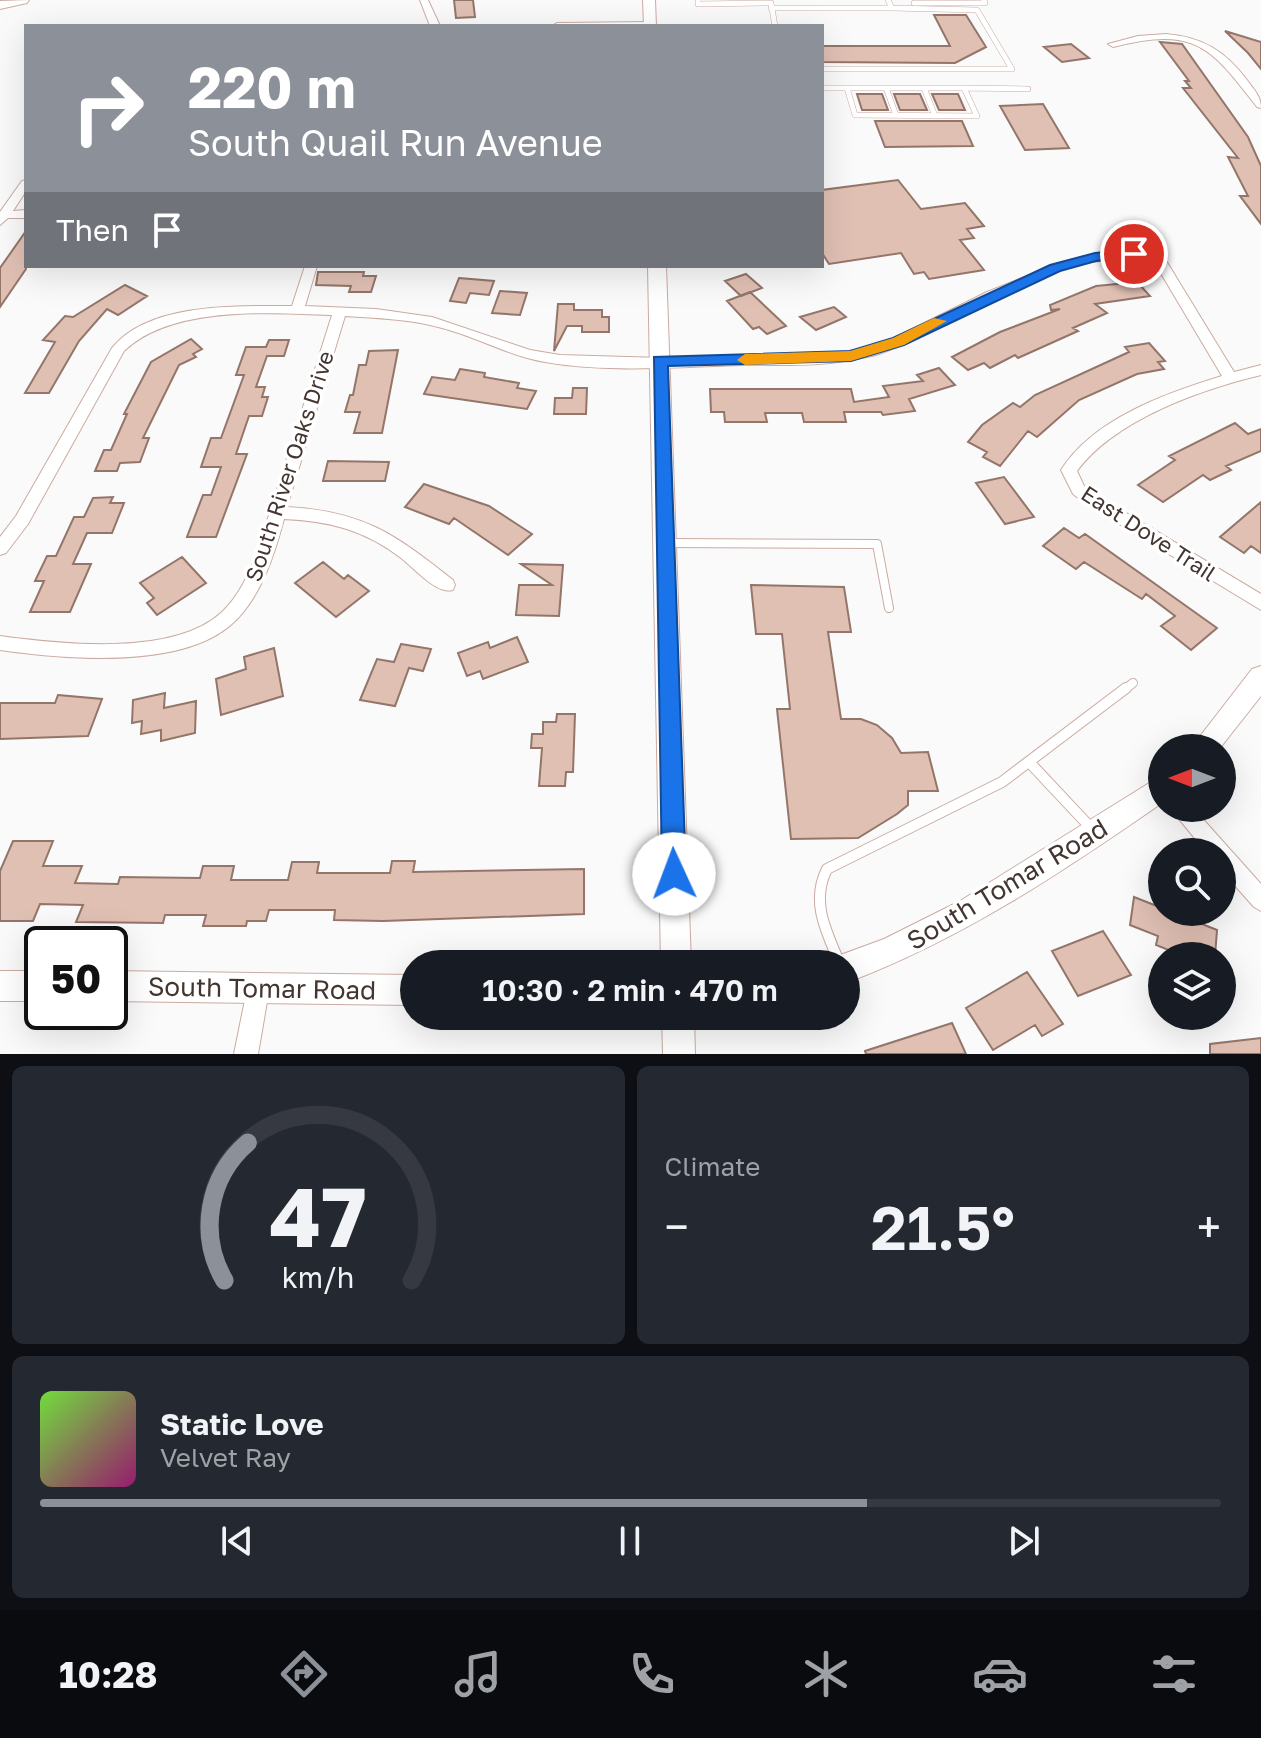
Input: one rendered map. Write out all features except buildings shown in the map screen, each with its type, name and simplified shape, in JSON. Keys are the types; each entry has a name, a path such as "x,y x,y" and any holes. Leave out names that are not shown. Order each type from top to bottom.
{"main road":[{"path":"0,5 23,0"},
{"path":"649,0 650,24"},
{"path":"657,268 676,950"},
{"path":"1215,734 1261,677"},
{"name":"South Tomar Road","path":"860,963 896,951 943,928 1148,797"},
{"path":"0,986 24,986"},
{"name":"South Tomar Road","path":"128,986 400,990"},
{"path":"678,1030 679,1054"}],"street":[{"path":"424,0 434,24"},
{"path":"1113,44 1154,38 1203,44 1222,58 1261,105"},
{"path":"2,218 24,186"},
{"path":"2,218 24,214"},
{"path":"0,549 22,520 106,367 127,340 147,328 182,316 297,312 401,315 434,321 542,357 660,361 851,356 899,341 1032,277 1077,260 1119,255 1150,256 1161,262 1230,377"},
{"path":"297,312 310,268"},
{"name":"South River Oaks Drive","path":"0,643 28,647 135,649 172,645 208,632 237,608 252,583 339,314"},
{"name":"East Dove Trail","path":"1261,370 1230,377 1176,397 1135,418 1081,455 1069,470 1078,490 1092,500 1261,603"},
{"path":"276,513 324,514 353,521 389,540 447,585"},
{"path":"1192,822 1206,838"},
{"path":"1236,872 1261,900"},
{"path":"246,1054 258,990"}],"lane":[{"path":"698,0 698,4 985,3 984,0"},
{"path":"771,4 775,24"},
{"path":"824,69 1012,69 977,10 890,4"},
{"path":"824,88 1028,89"},
{"path":"847,88 855,115 977,116 964,88"},
{"path":"886,88 896,115"},
{"path":"924,88 935,116"},
{"path":"665,543 877,544 889,608"},
{"path":"835,950 820,908 818,882 827,869 985,791 1030,763 1133,683"},
{"path":"1030,763 1095,833"}],"slow traffic":[{"path":"745,360 851,356 899,341 939,321"}],"route":[{"path":"674,874 660,361 851,356 899,341 1032,277 1077,260 1134,254"}]}
